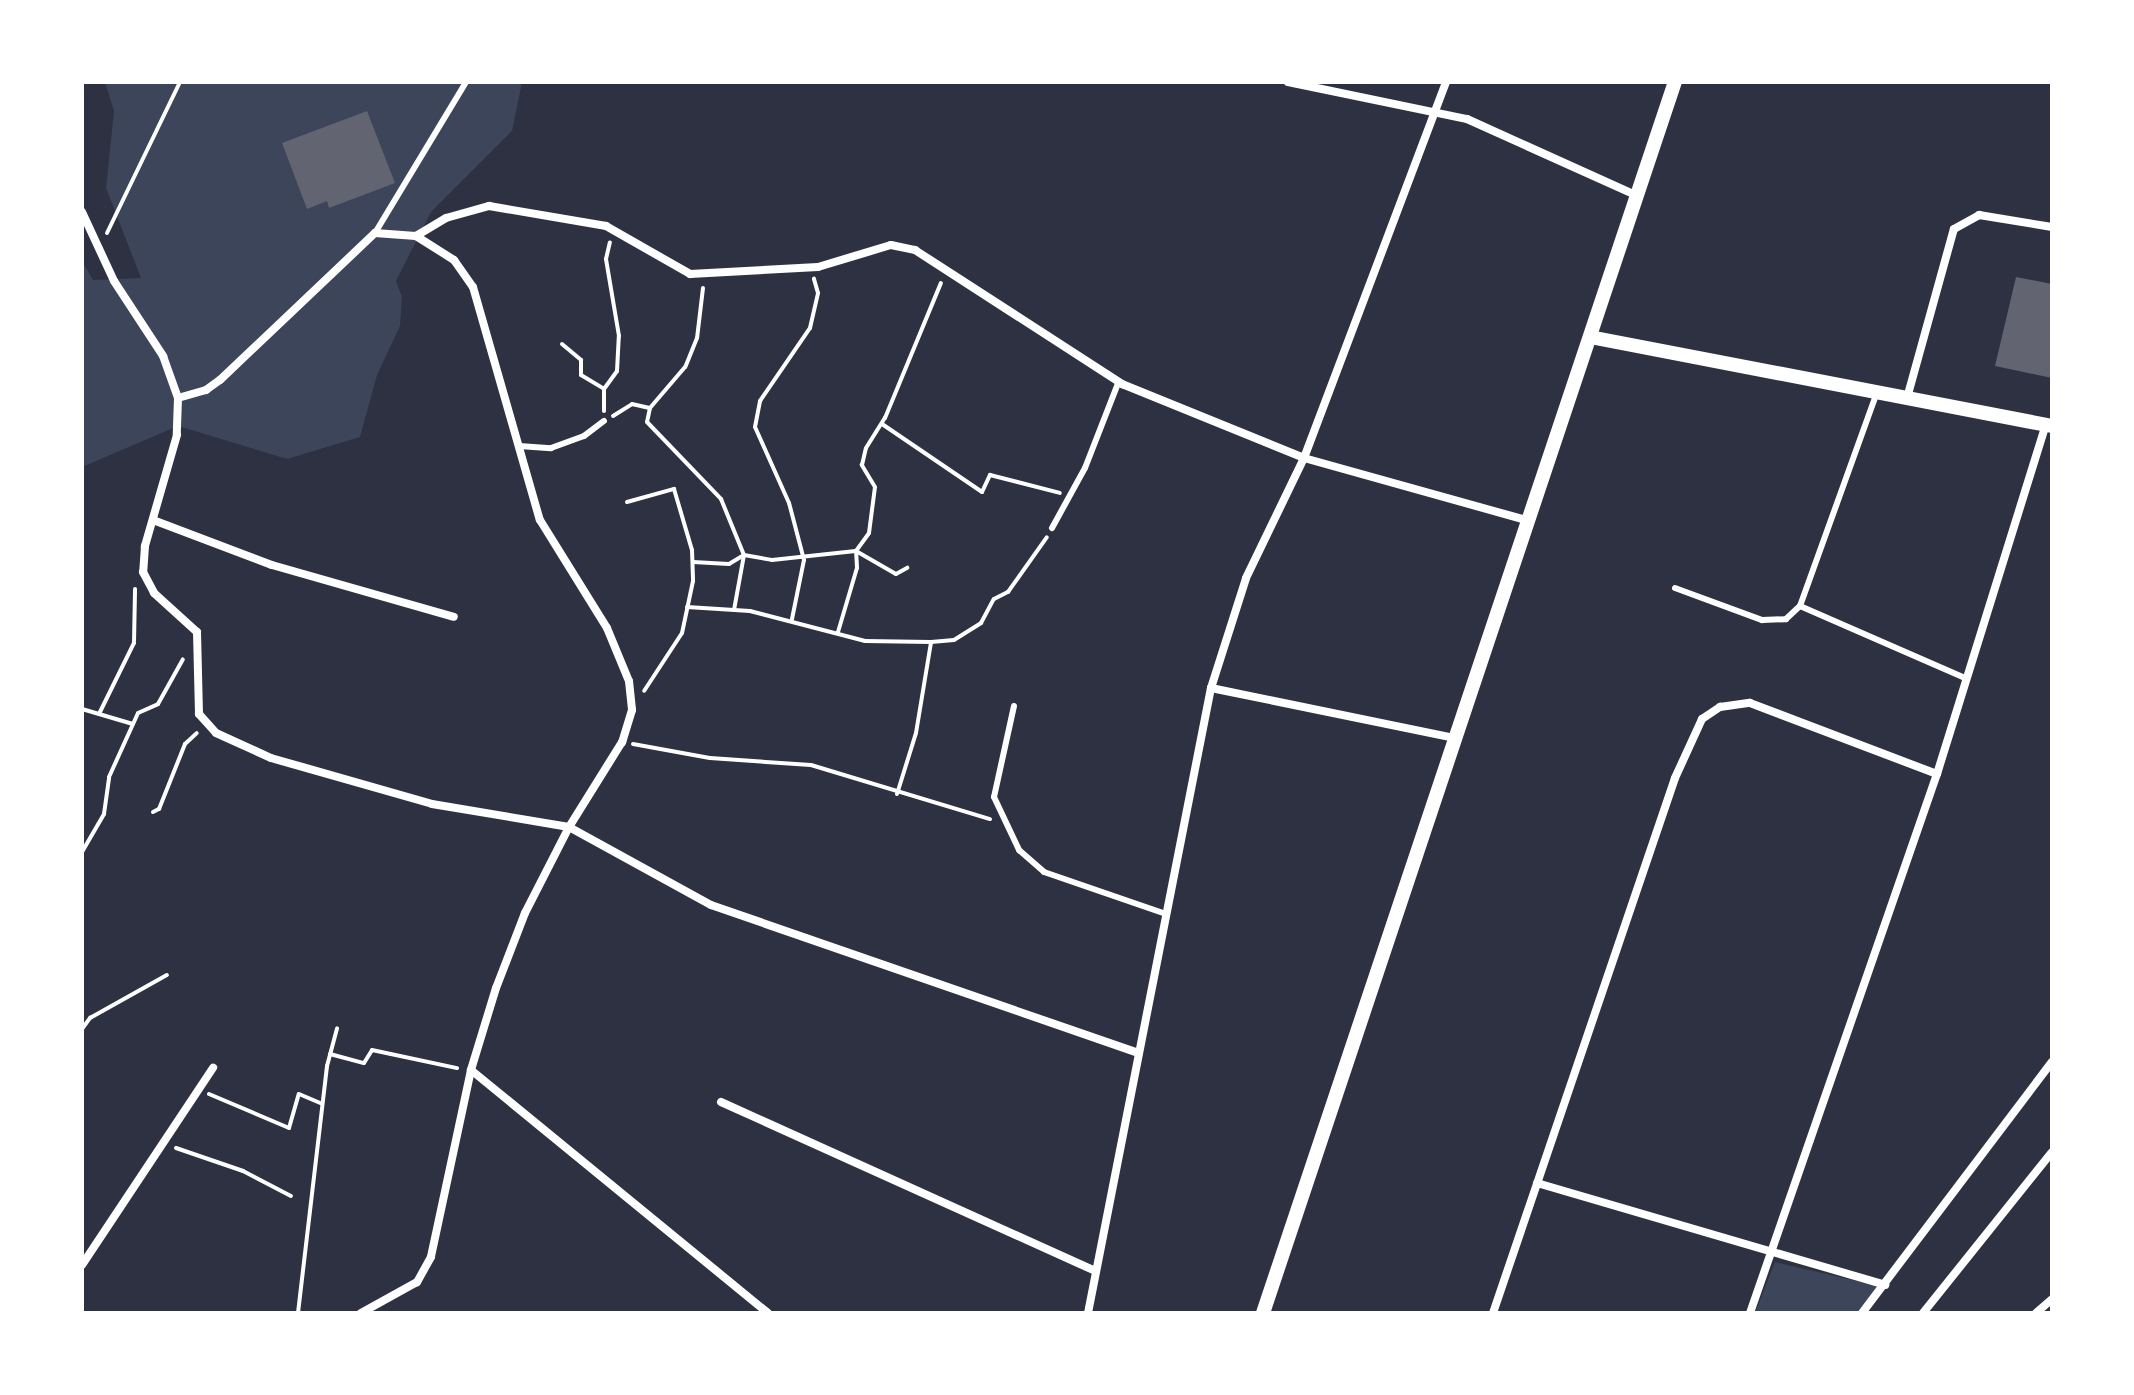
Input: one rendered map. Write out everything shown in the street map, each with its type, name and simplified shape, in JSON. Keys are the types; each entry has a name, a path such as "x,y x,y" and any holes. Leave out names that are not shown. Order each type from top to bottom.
{"street":[{"path":"1288,82 1438,110 1496,128 1635,195"},
{"path":"1088,1313 1163,913 1211,688 1246,578 1304,458 1438,110 1446,82"},
{"path":"1263,1313 1675,82"},
{"path":"416,236 446,218 489,206 565,215 614,229 669,266 705,275 810,268 891,245 915,250 947,267 1119,381 1304,458 1530,522"},
{"path":"82,212 99,249 163,356 178,398 177,435 153,520 143,572 154,593 197,632 196,683 205,726 233,744 338,778 432,804 569,827 711,905 1138,1053"},
{"path":"1907,398 1954,229 1979,215 2052,227"},
{"path":"178,398 220,380 375,233 416,236 454,260 473,287 540,520 621,658 632,710 622,742 569,827 525,913 471,1070 431,1257 417,1282 361,1313"},
{"path":"1590,337 2049,425 1937,774 1750,1313"},
{"path":"153,520 272,565 454,617"},
{"path":"1211,688 1454,738"},
{"path":"1493,1313 1675,778 1702,719 1720,707 1762,706 1937,774"},
{"path":"1862,1313 2052,1062"},
{"path":"82,1265 166,1144 213,1068"},
{"path":"471,1070 768,1313"},
{"path":"721,1102 1095,1271"},
{"path":"1928,1311 2052,1152"},
{"path":"1537,1183 1885,1285"},
{"path":"2036,1313 2052,1299"}],"lane":[{"path":"375,233 466,82"},
{"path":"1052,528 1070,496 1119,381"},
{"path":"1675,588 1762,620 1786,619 1800,606 1877,392"},
{"path":"519,446 551,448 584,436 604,421"},
{"path":"1800,606 1967,679"},
{"path":"1014,706 994,797 1019,850 1044,872 1163,913"}],"path":[{"path":"99,249 180,82"},
{"path":"604,421 604,389 617,371 619,336 606,259 614,229"},
{"path":"838,632 857,568 856,551 869,533 875,487 862,465 864,456 882,424 947,267"},
{"path":"792,619 803,556 789,503 755,427 760,401 810,328 818,293 810,268"},
{"path":"705,275 697,338 685,367 650,408 647,422 721,499 744,555 734,610"},
{"path":"562,344 581,360 581,375 604,389"},
{"path":"604,421 632,404 650,408"},
{"path":"882,424 982,492 990,475 1070,496"},
{"path":"627,502 674,489 684,509 692,562 682,633 632,710"},
{"path":"687,607 792,619 865,641 954,640 981,623 994,599 1008,592 1028,568 1052,528"},
{"path":"692,562 729,564 744,555 772,560 856,551 896,574 907,568"},
{"path":"99,714 134,643 132,595 143,572"},
{"path":"82,852 104,814 109,777 138,713 158,704 197,632"},
{"path":"897,794 916,733 931,642"},
{"path":"82,709 133,724"},
{"path":"153,812 159,809 185,744 205,726"},
{"path":"622,742 710,758 811,765 897,794 1006,823"},
{"path":"82,1029 90,1018 167,975"},
{"path":"298,1313 322,1104 337,1028"},
{"path":"330,1054 364,1063 372,1050 471,1070"},
{"path":"200,1090 289,1128 299,1094 322,1104"},
{"path":"166,1144 243,1171 291,1196"}],"shaded area":[{"path":"105,82 522,82 512,131 431,212 396,281 402,297 400,326 377,375 360,437 287,459 178,426 82,467 82,261 93,280 141,278 106,188 114,111"},
{"path":"1775,1262 1878,1286 1856,1313 1755,1313"}],"building":[{"path":"367,111 395,183 329,208 327,201 307,209 282,143"},
{"path":"2016,277 2052,284 2052,378 1995,366"}]}
